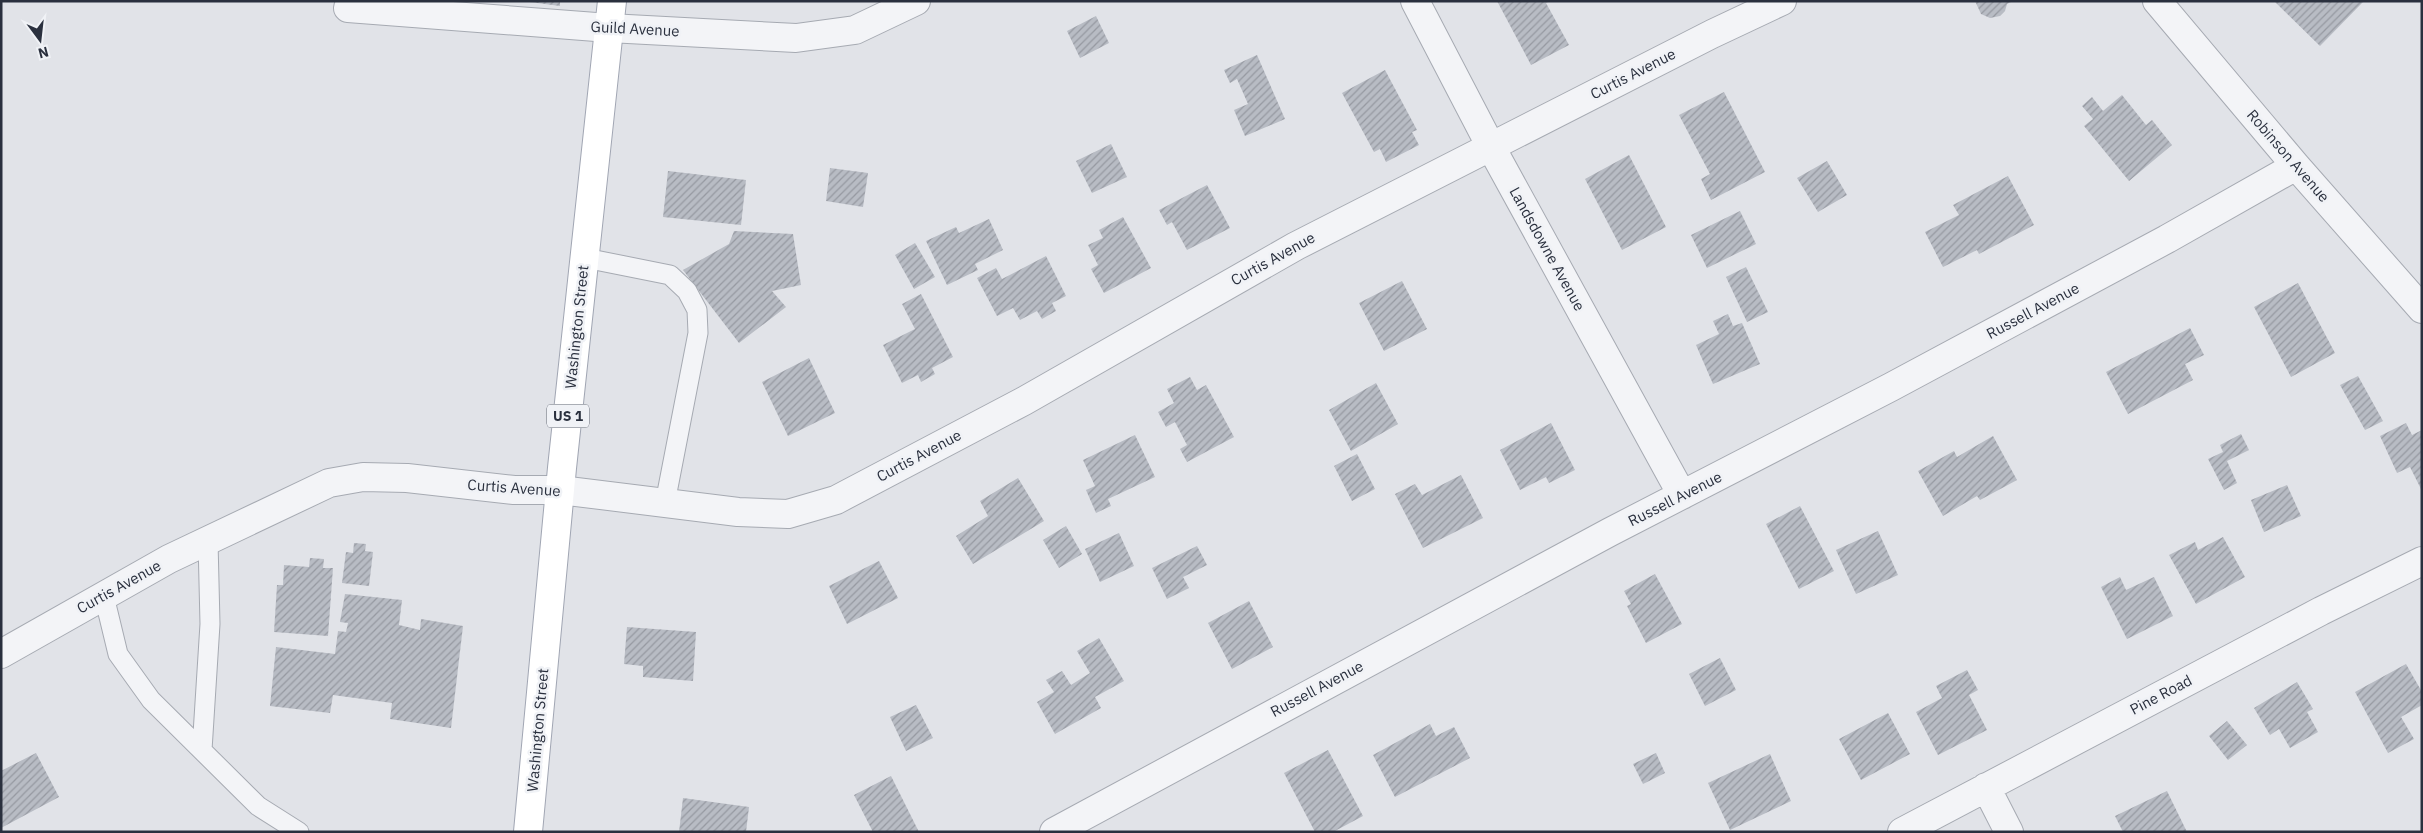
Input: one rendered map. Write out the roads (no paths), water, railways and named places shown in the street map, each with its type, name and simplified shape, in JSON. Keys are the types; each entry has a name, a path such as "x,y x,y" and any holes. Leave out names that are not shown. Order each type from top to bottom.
{"main road":[{"name":"Washington Street","path":"528,832 560,490 612,1"}],"street":[{"name":"Guild Avenue","path":"348,8 609,28 796,38 855,30 916,1"},
{"name":"Landsdowne Avenue","path":"1416,1 1491,147 1682,495"},
{"name":"Curtis Avenue","path":"1,654 169,559 329,483 363,477 407,478 514,490 560,490 738,512 788,514 836,500 1024,401 1296,246 1712,34 1782,1"},
{"name":"Robinson Avenue","path":"2157,1 2296,166 2422,309"},
{"name":"Russell Avenue","path":"1054,832 1682,495 1891,387 2158,244 2296,166"},
{"name":"Pine Road","path":"1902,832 2321,611 2422,561"},
{"path":"1986,787 2009,832"}],"lane":[{"path":"585,258 670,275 687,291 697,310 698,334 665,503"},
{"path":"202,750 210,624 208,541"},
{"path":"104,596 118,654 151,700 258,806 270,816 299,832"}]}
